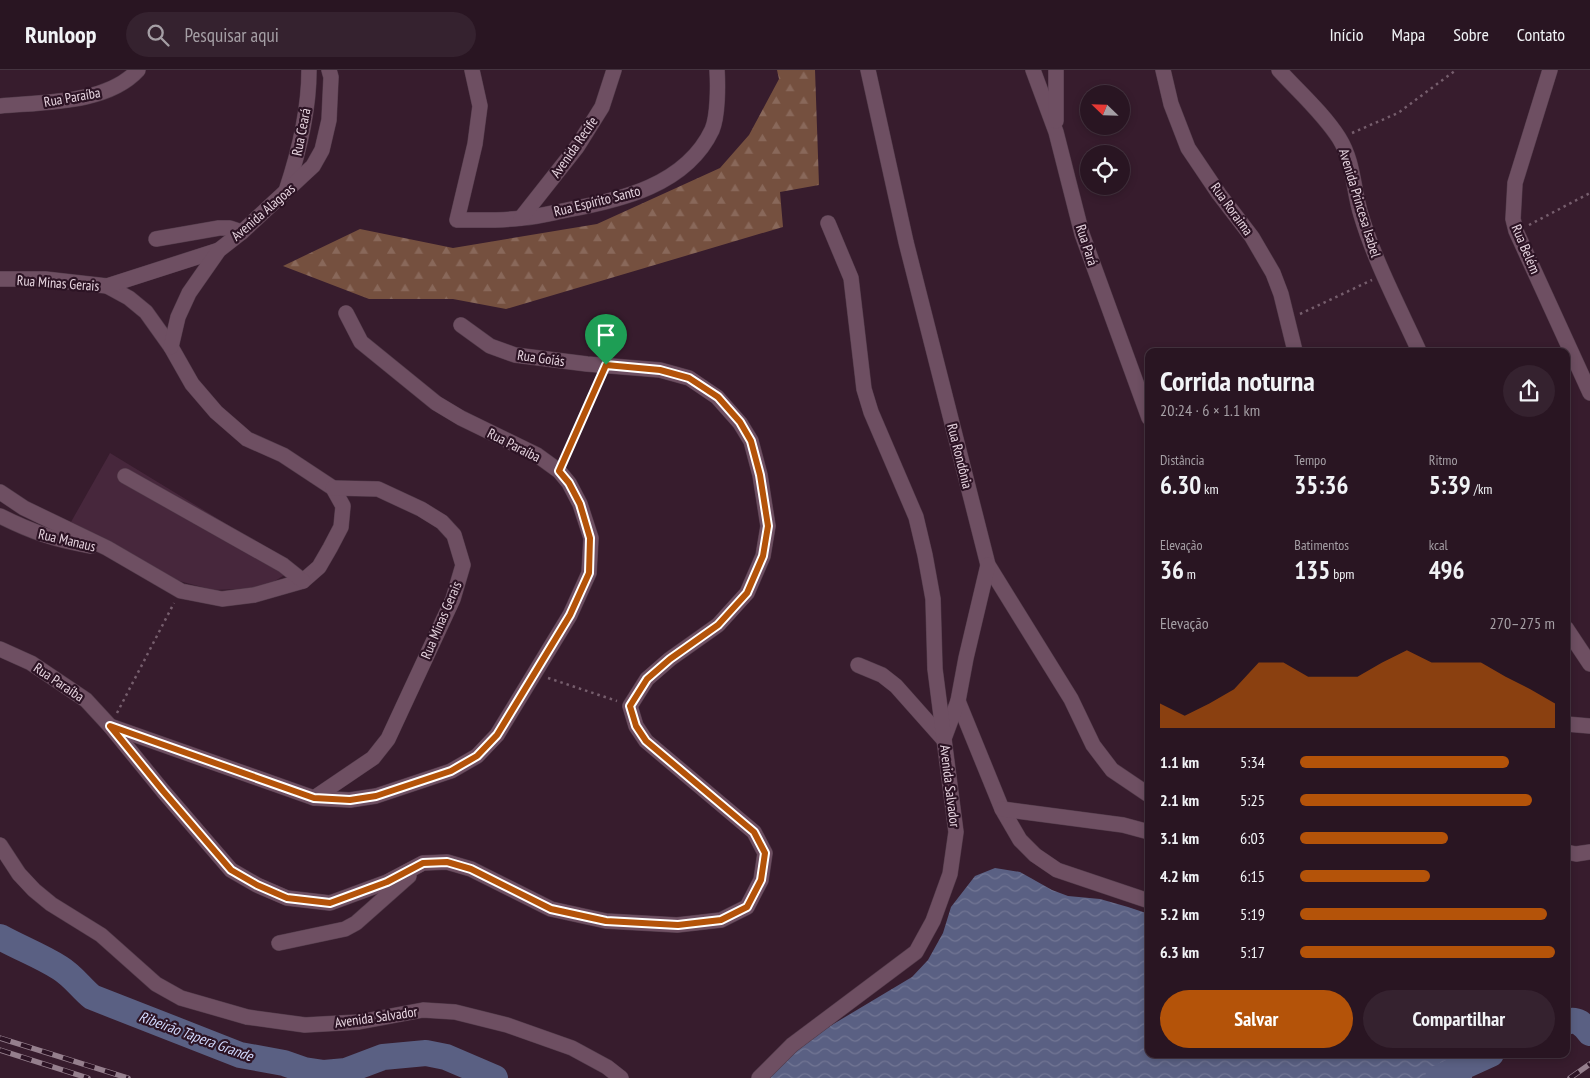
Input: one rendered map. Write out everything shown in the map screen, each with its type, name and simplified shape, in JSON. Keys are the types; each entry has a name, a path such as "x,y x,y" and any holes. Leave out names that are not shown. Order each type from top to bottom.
{"street":[{"name":"Rua Paraíba","path":"0,106 72,99 109,90 125,82 138,70"},
{"name":"Rua Ceará","path":"286,193 303,131 309,92 309,70"},
{"name":"Avenida Alagoas","path":"171,347 178,317 188,293 219,250 286,193 313,166 322,150 329,120 331,77 329,70"},
{"name":"Rua Espírito Santo","path":"472,70 480,106 475,144 457,220 521,218 589,206 633,195 665,180 693,159 712,130 718,91 717,70"},
{"name":"Avenida Recife","path":"521,218 577,147 602,106 614,70"},
{"name":"Rua Rondônia","path":"868,70 906,242 988,566 1071,699 1093,745 1112,770 1145,792"},
{"name":"Rua Pará","path":"1033,70 1056,132 1082,234 1145,407"},
{"path":"1056,70 1056,132"},
{"name":"Rua Roraima","path":"1163,70 1171,104 1188,148 1256,245 1273,273 1281,294 1294,348"},
{"name":"Avenida Princesa Isabel","path":"1279,70 1340,139 1351,163 1360,214 1383,274 1419,348"},
{"name":"Rua Belém","path":"1550,70 1515,183 1513,219 1516,231 1569,348"},
{"path":"828,223 851,278 864,389 871,412 916,517 925,555 933,599 935,669 944,740"},
{"path":"156,239 220,228 230,228 242,232"},
{"path":"107,286 219,250"},
{"name":"Rua Minas Gerais","path":"0,279 45,279 107,286 129,298 146,312 171,347 192,384 216,412 247,439 283,455 333,488 378,489 421,509 442,522 454,535 463,565 452,599 388,739 373,758 314,798"},
{"name":"Rua Paraíba","path":"0,649 31,663 86,700 110,726 314,798 350,800 376,796 451,771 477,756 497,735 535,673 570,615 589,573 590,538 580,504 569,483 559,471 537,456 460,418 436,403 361,342 346,313"},
{"name":"Rua Goiás","path":"461,325 490,346 515,355 587,364 660,370 689,378 718,397 740,422 751,441 760,475 768,526 763,556 747,593 718,625 670,659 647,679 630,706"},
{"name":"Rua Belém","path":"1570,349 1590,393"},
{"path":"125,476 283,565 303,581"},
{"path":"0,492 24,508 107,548 181,591 222,599 254,595 303,581 319,568 341,527 343,506 333,488"},
{"name":"Rua Manaus","path":"0,516 34,533 58,540 107,548"},
{"name":"Avenida Salvador","path":"759,1078 792,1045 916,952 933,921 950,874 956,832 944,740 958,700 988,566"},
{"path":"1570,634 1590,664"},
{"path":"858,665 882,676 896,686 944,740"},
{"path":"958,700 1002,809 1020,840 1036,855 1058,870 1145,899"},
{"path":"110,726 231,870 257,885 287,898 330,903 387,882 423,863 447,862 471,869 551,909 606,921 678,925 721,920 747,907 761,880 765,853 754,832 646,741 636,726 630,706"},
{"path":"1570,724 1590,726"},
{"path":"1002,809 1123,825 1145,831"},
{"name":"Avenida Salvador","path":"0,845 19,874 34,890 51,904 101,935 156,984 180,998 247,1017 305,1025 359,1022 423,1010 455,1012 507,1026 572,1048 607,1067 621,1078"},
{"path":"1570,853 1590,852"},
{"path":"279,943 345,929 356,923 423,863"}],"path":[{"path":"1340,139 1398,113 1456,70"},
{"path":"1516,231 1590,193"},
{"path":"1288,321 1383,274"},
{"path":"559,471 606,365"},
{"path":"110,726 181,591"},
{"path":"535,673 630,706"}],"shaded area":[{"path":"110,453 297,567 264,588 213,590 168,578 71,522"}],"green space":[{"path":"777,70 815,70 819,185 780,192 783,227 506,309 453,299 369,299 283,266 360,229 453,248 597,224 720,168 749,135 779,79"}],"water":[{"path":"995,868 1020,872 1052,890 1068,896 1100,899 1145,913 1145,1058 1464,1058 1472,1078 763,1078 810,1038 912,977 928,960 943,933 951,907 975,876"}],"waterway":[{"name":"Ribeirão Tapera Grande","path":"0,937 60,968 92,997 240,1055 324,1073 346,1071 383,1057 426,1053 446,1057 495,1078"},
{"name":"Ribeirão Tapera Grande","path":"1570,1021 1580,1023 1590,1033"},
{"name":"Ribeirão Tapera Grande","path":"1438,1078 1482,1058"}],"railway":[{"path":"0,1038 128,1078"},
{"path":"0,1050 88,1078"},
{"path":"1570,1078 1590,1064"}],"route":[{"path":"606,365 660,370 689,378 718,397 740,422 751,441 760,475 768,526 763,556 747,593 718,625 670,659 647,679 630,706 636,726 646,741 754,832 765,853 761,880 747,907 721,920 678,925 606,921 551,909 471,869 447,862 423,863 387,882 330,903 287,898 257,885 231,870 110,726 314,798 350,800 376,796 451,771 477,756 497,735 570,615 589,573 590,538 580,504 569,483 559,471 606,365"}]}
